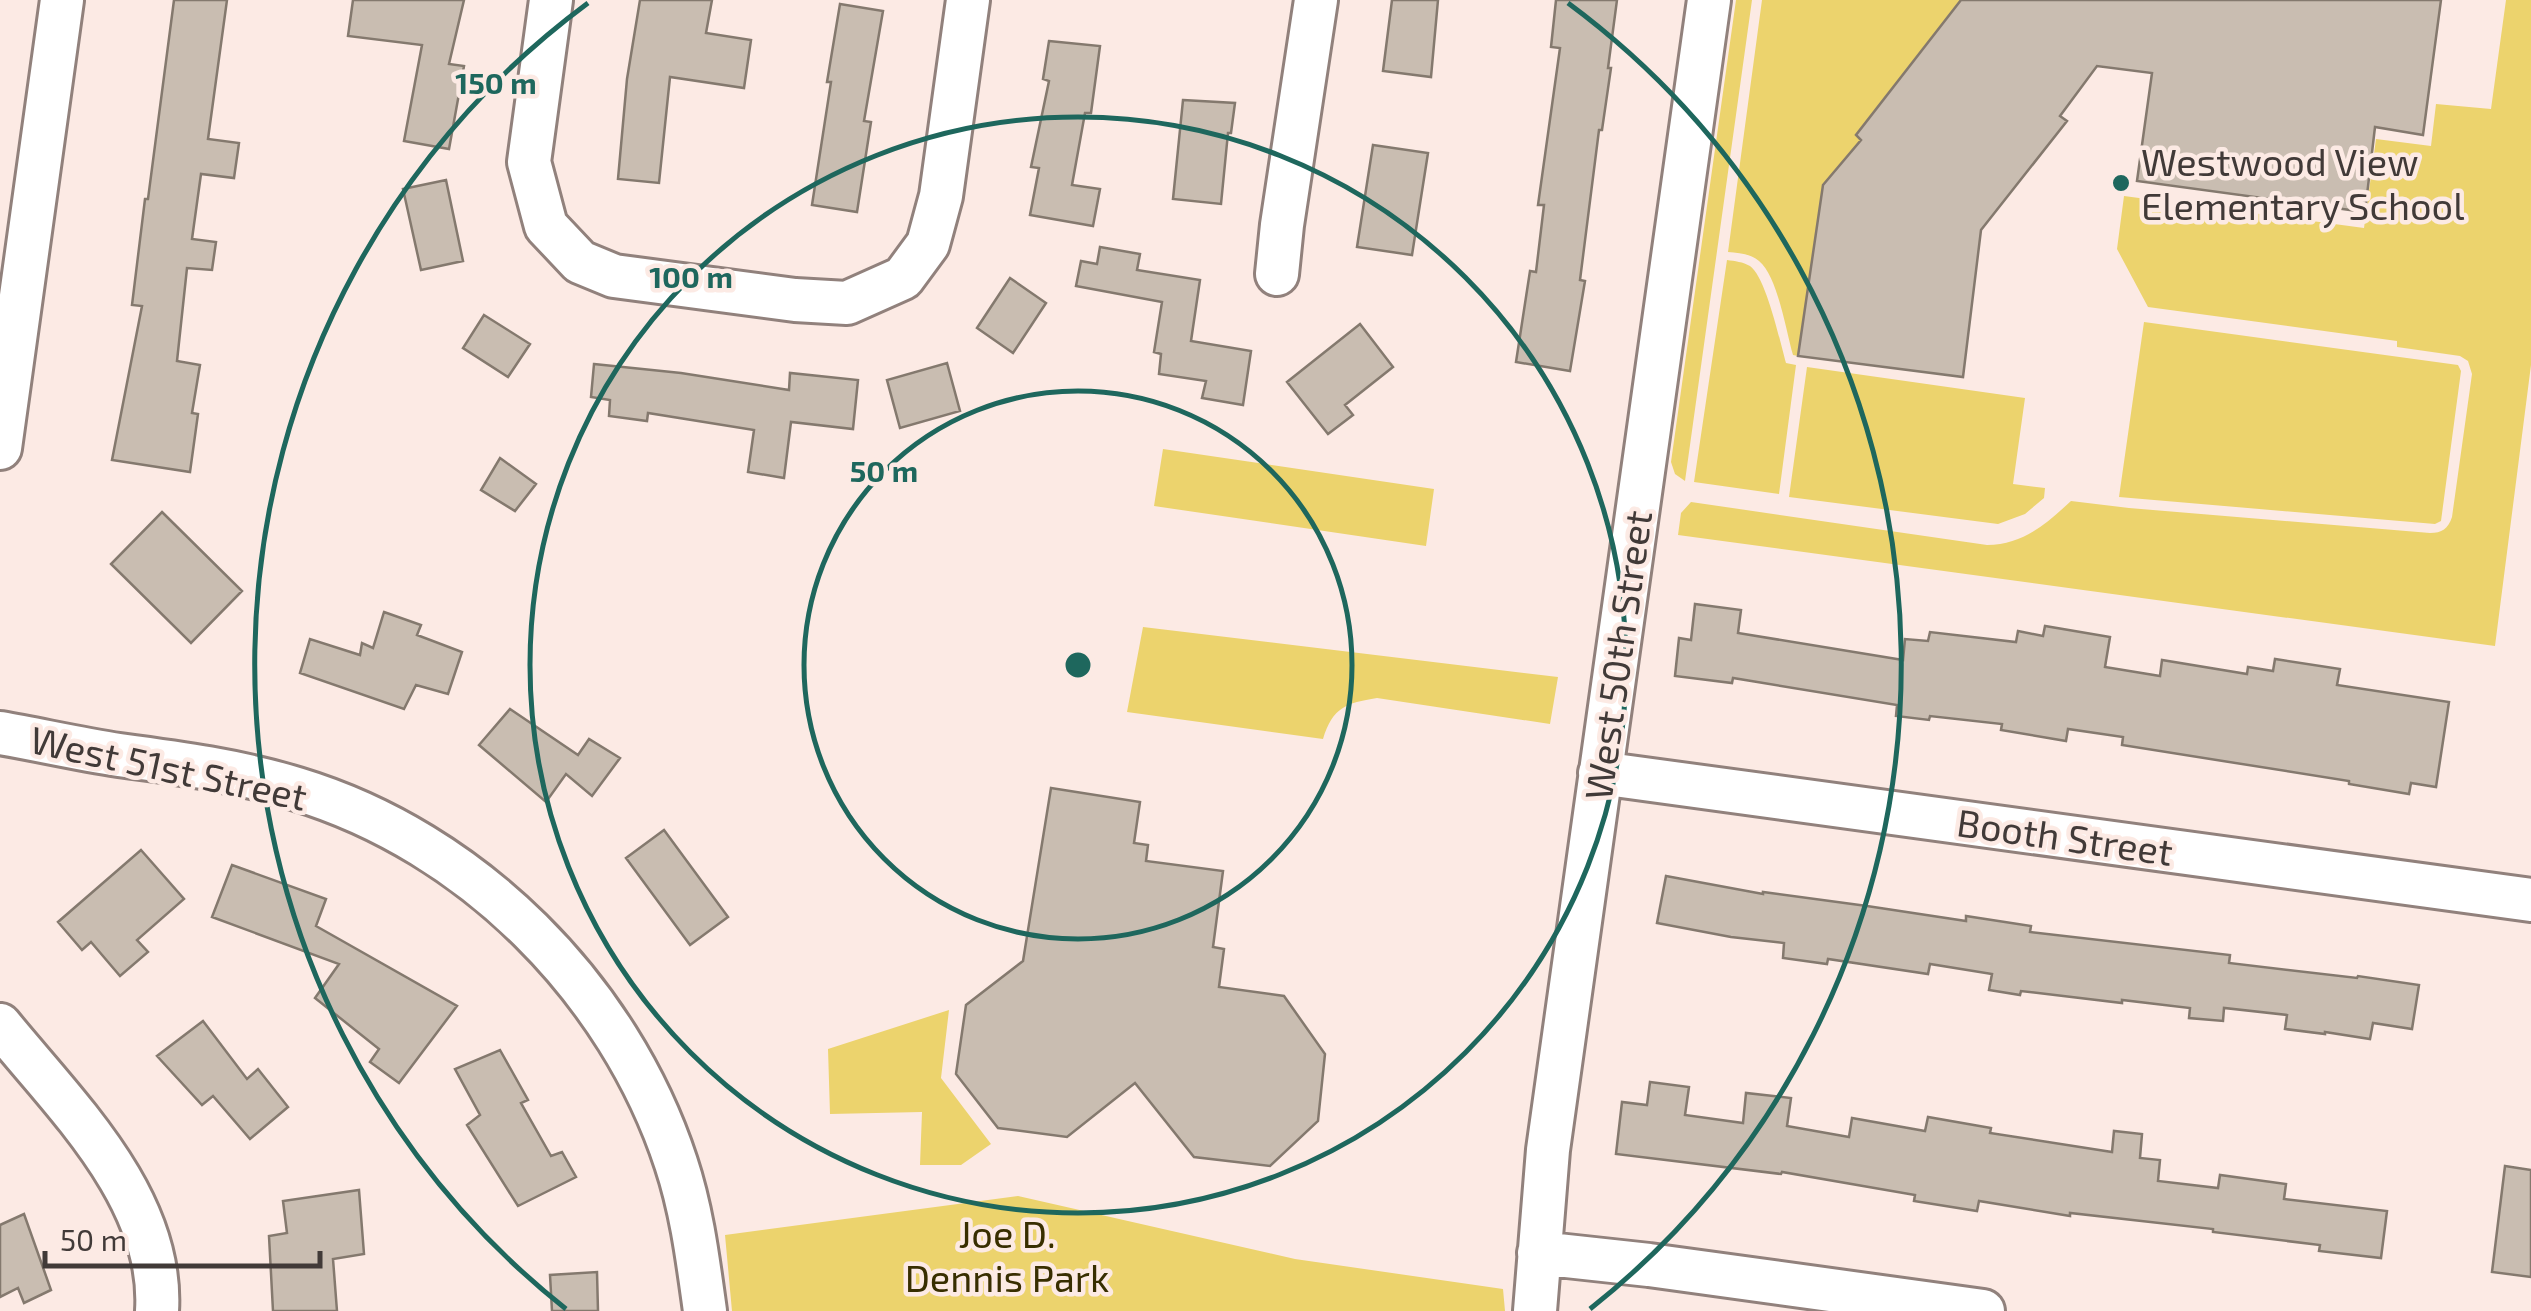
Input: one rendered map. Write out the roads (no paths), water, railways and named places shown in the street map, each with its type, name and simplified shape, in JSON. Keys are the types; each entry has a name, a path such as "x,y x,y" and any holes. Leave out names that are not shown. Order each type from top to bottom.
{"street":[{"path":"0,448 62,0"},
{"path":"551,0 529,162 546,226 580,262 614,276 795,300 847,302 904,278 928,244 941,196 968,0"},
{"path":"1277,274 1316,0"},
{"name":"West 50th Street","path":"1535,1311 1548,1150 1710,0"},
{"name":"West 51st Street","path":"0,733 254,776 302,790 354,810 404,836 497,900 540,939 577,981 611,1027 639,1077 662,1126 686,1198 705,1311"},
{"name":"Booth Street","path":"1600,773 2531,900"},
{"path":"0,1026 100,1147 125,1188 152,1252 157,1311"},
{"path":"1538,1253 1982,1311"}],"place":[{"name":"Westwood View Elementary School","path":"2121,183"}],"park label":[{"name":"Joe D. Dennis Park","path":"1007,1255"}]}
